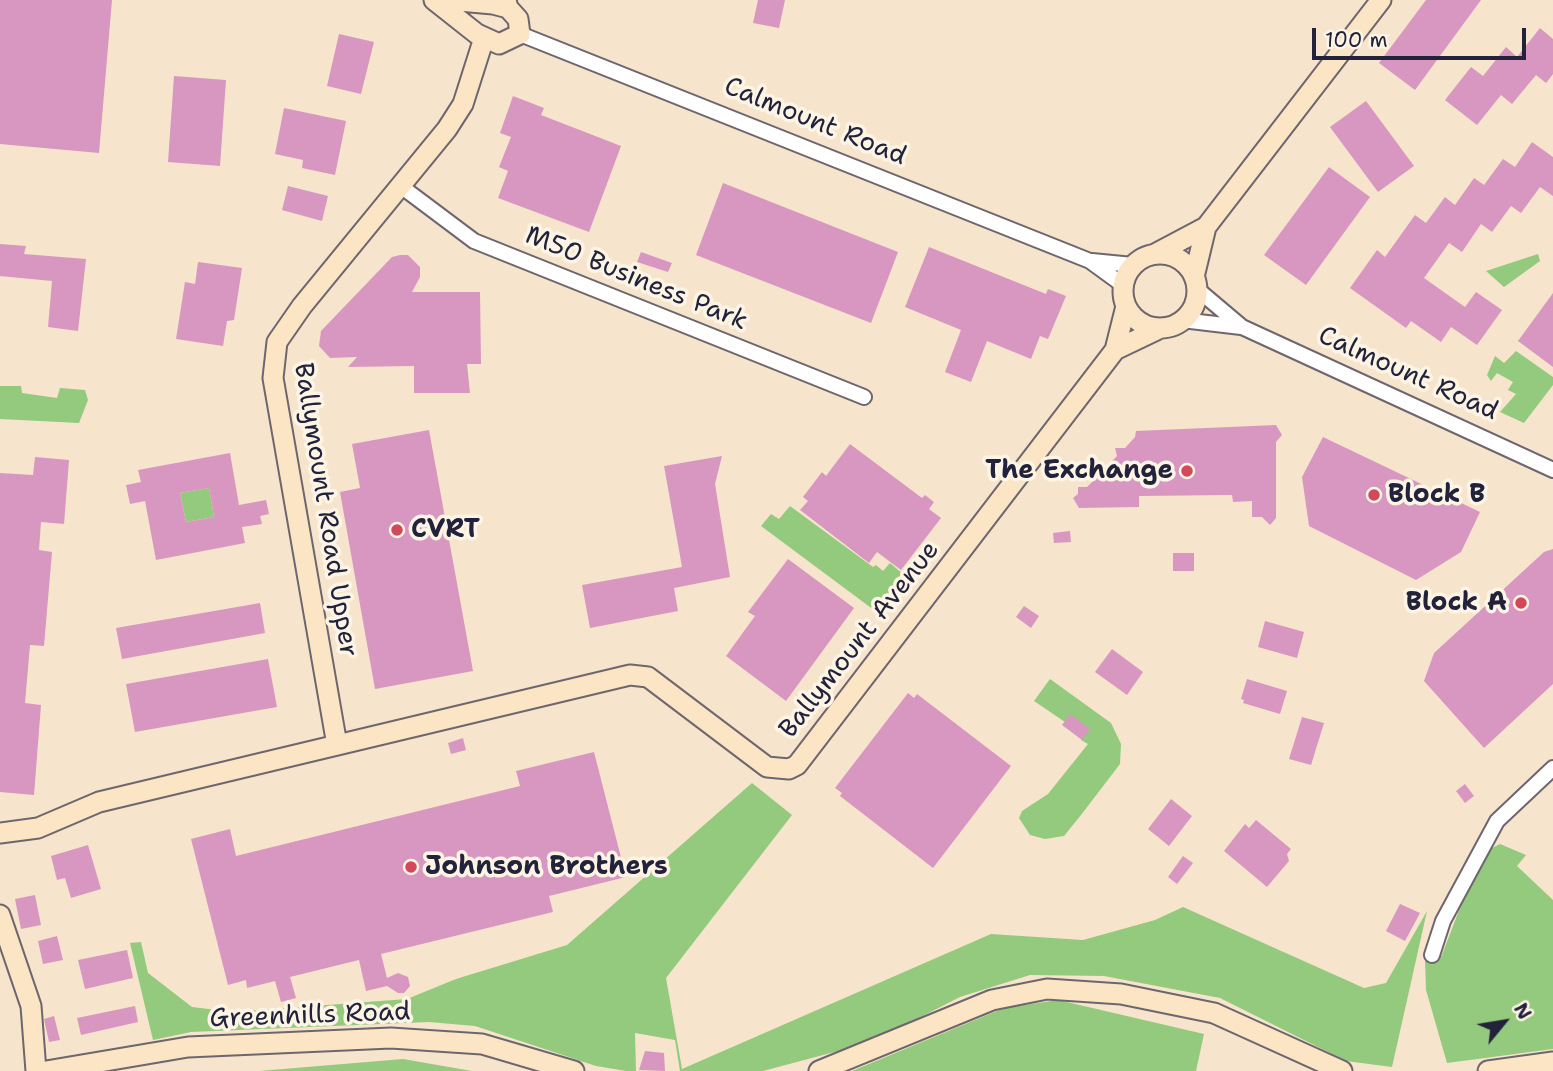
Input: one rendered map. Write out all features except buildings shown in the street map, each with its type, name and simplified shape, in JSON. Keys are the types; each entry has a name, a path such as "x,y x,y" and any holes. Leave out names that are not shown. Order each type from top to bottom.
{"street":[{"path":"434,0 484,38 504,44 520,34 516,16 507,4 448,0"},
{"path":"1206,227 1191,311 1182,320 1161,328 1140,322 1126,306 1123,285 1133,265 1206,227 1381,0"},
{"name":"Calmount Road","path":"520,34 1090,261 1123,285"},
{"name":"Ballymount Road Upper","path":"337,745 273,378 276,342 287,325 402,187 463,104 484,38"},
{"name":"M50 Business Park","path":"402,187 474,241 864,397"},
{"path":"1155,254 1179,259 1195,283"},
{"name":"Calmount Road","path":"1090,261 1133,265"},
{"name":"Calmount Road","path":"1195,283 1242,327"},
{"name":"Ballymount Avenue","path":"337,745 631,675 648,677 767,767 789,769 797,765 1115,350 1126,306"},
{"name":"Calmount Road","path":"1182,320 1242,327 1553,470"},
{"name":"Ballymount Avenue","path":"1115,350 1161,328"},
{"path":"0,833 38,828 99,803 337,745"},
{"path":"1432,955 1443,921 1497,821 1553,768"},
{"path":"0,915 32,1006 36,1071"},
{"path":"820,1071 992,1000 1047,989 1121,994 1214,1013 1342,1071"},
{"name":"Greenhills Road","path":"46,1071 188,1047 391,1038 482,1044 574,1071"},
{"path":"1489,1071 1553,1062"}],"green space":[{"path":"1538,254 1540,261 1504,287 1486,271"},
{"path":"1516,351 1553,377 1553,385 1524,423 1500,412 1516,394 1508,390 1513,382 1497,373 1491,381 1487,375 1495,356 1504,363"},
{"path":"0,386 21,386 22,393 57,398 60,388 85,390 88,400 79,423 0,419"},
{"path":"209,488 214,517 186,522 180,493"},
{"path":"790,506 873,567 876,565 883,571 890,563 910,580 882,616 761,526 771,514 779,519"},
{"path":"1050,679 1111,723 1121,744 1120,764 1081,815 1064,836 1045,839 1030,835 1019,818 1022,811 1048,794 1088,744 1081,740 1089,729 1065,722 1034,701"},
{"path":"752,783 792,815 666,978 682,1069 991,934 1083,940 1155,920 1183,907 1364,988 1386,983 1427,911 1392,1067 1346,1061 1220,998 1104,976 1030,975 960,997 905,1025 838,1051 763,1071 680,1071 675,1040 635,1033 636,1071 626,1071 596,1066 475,1026 429,1022 191,1032 153,1040 130,943 141,942 148,973 192,1007 234,1012 407,999 456,979 567,945"},
{"path":"1500,844 1526,855 1517,866 1553,900 1553,1049 1447,1063 1426,990 1425,959 1437,962 1442,955 1461,905 1492,848"},
{"path":"1058,1000 1204,1034 1196,1071 852,1071 1004,1008"},
{"path":"403,1059 472,1071 259,1071"}],"place":[{"name":"The Exchange","path":"1187,471"},
{"name":"Block B","path":"1374,495"},
{"name":"CVRT","path":"397,530"},
{"name":"Block A","path":"1521,603"},
{"name":"Johnson Brothers","path":"411,867"}]}
